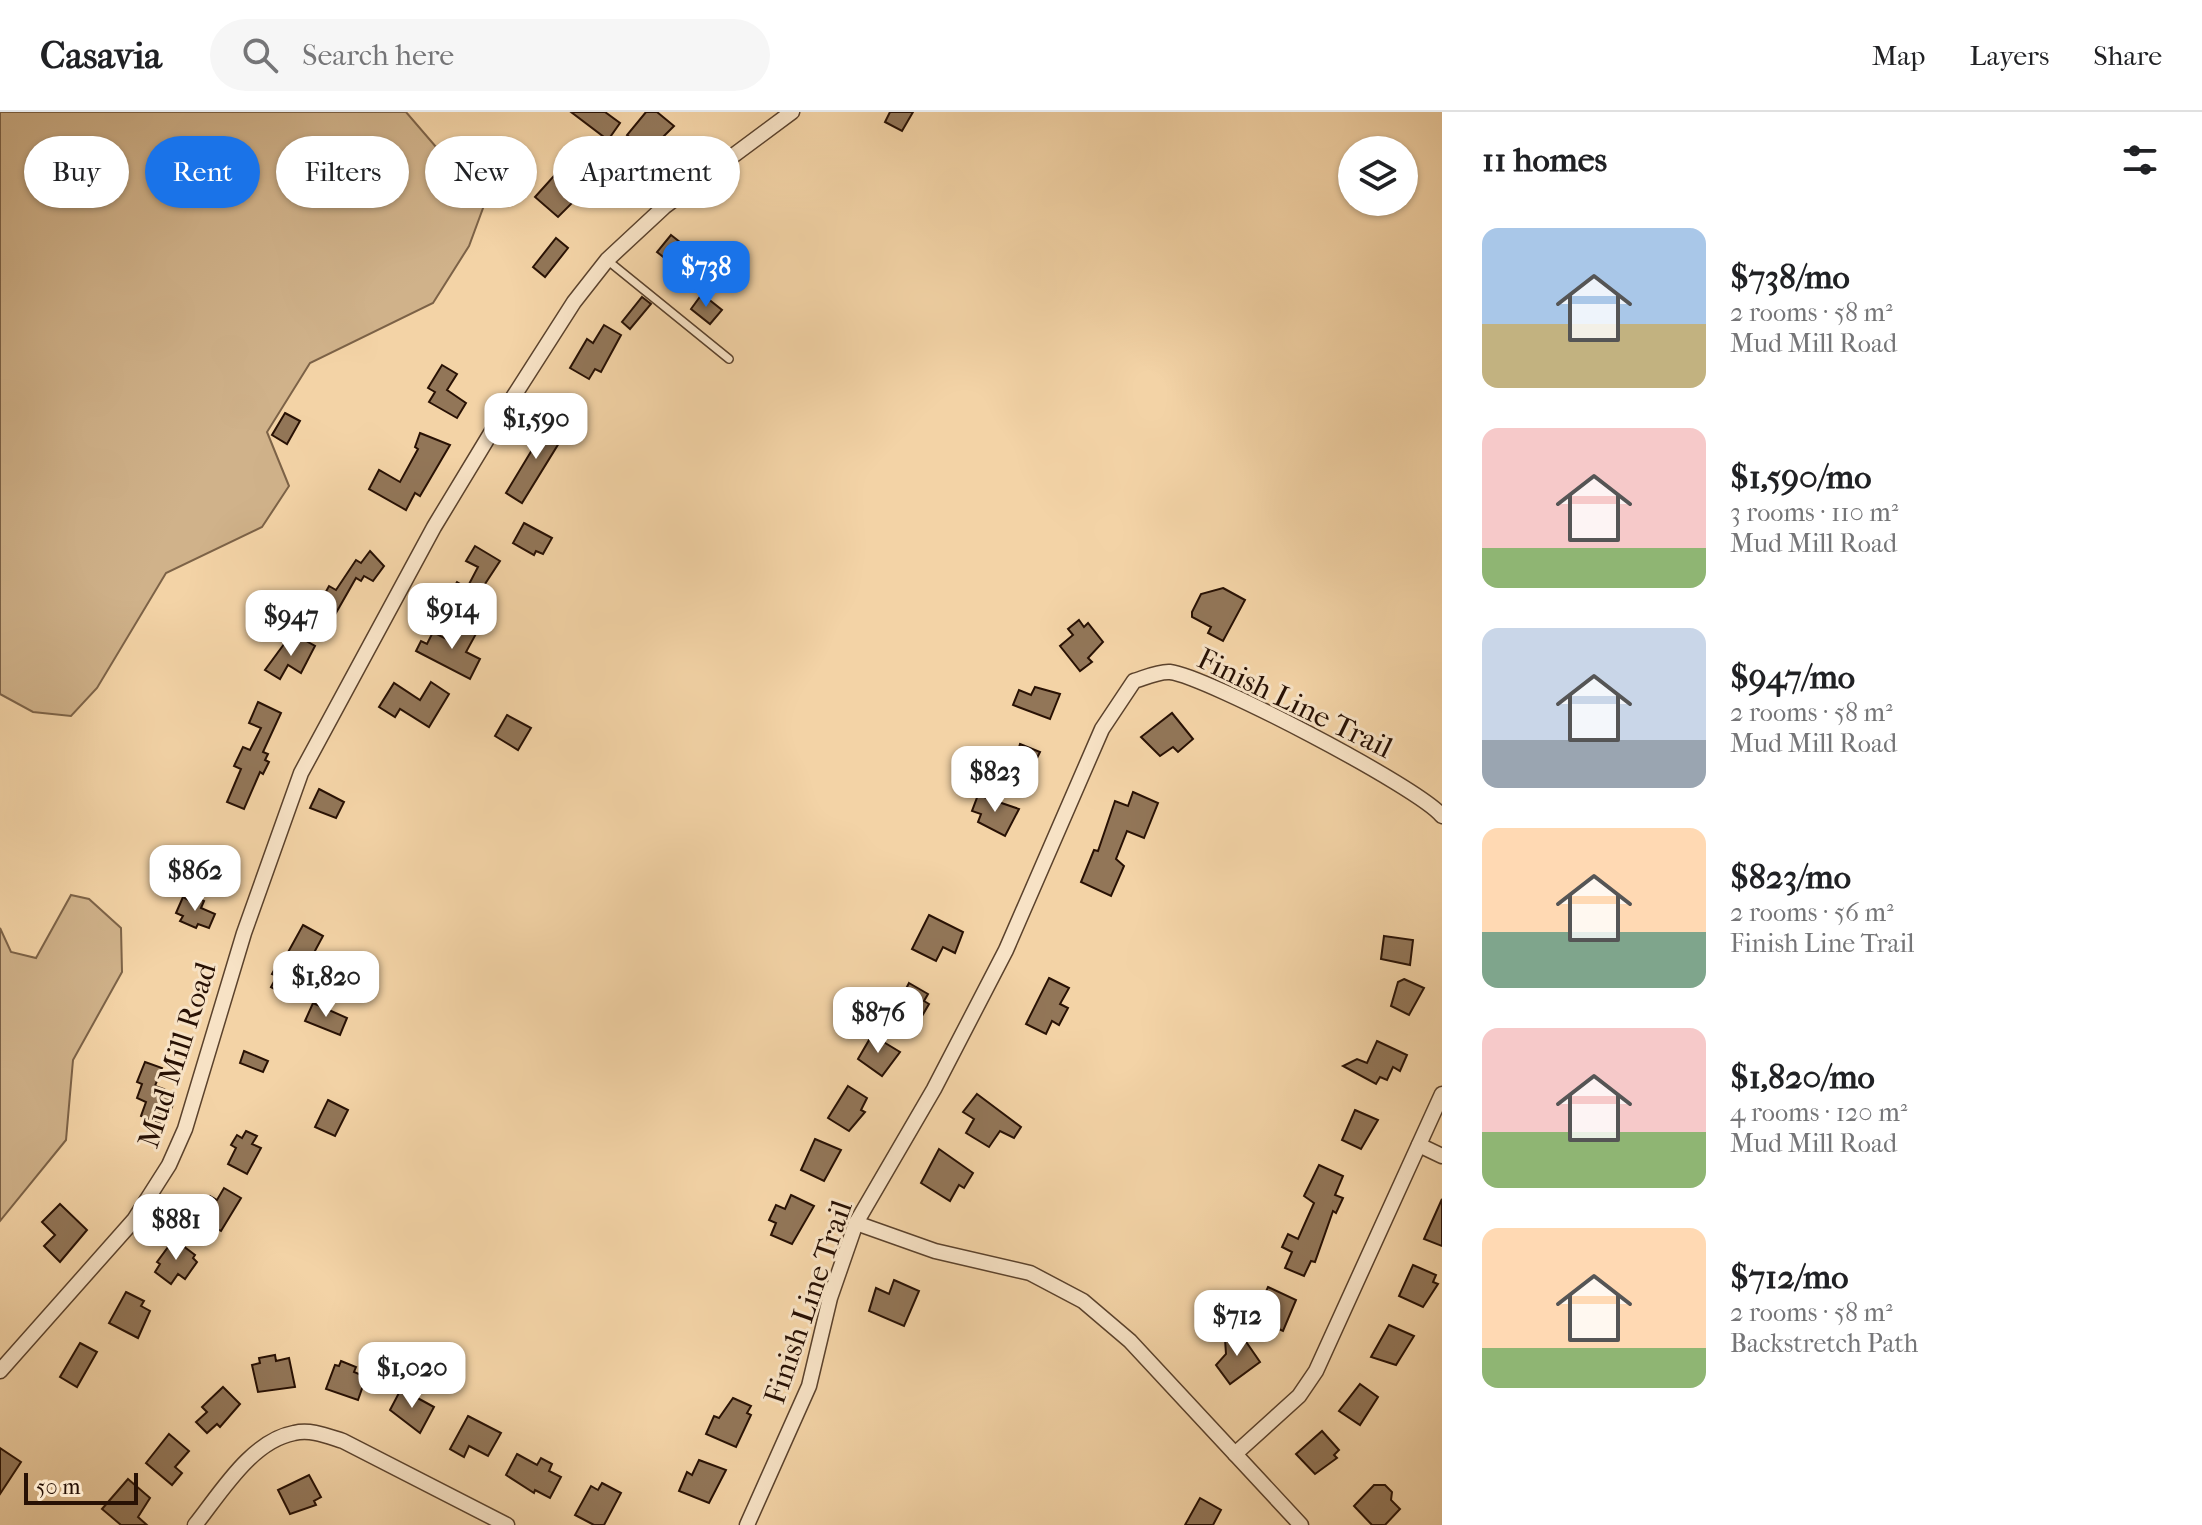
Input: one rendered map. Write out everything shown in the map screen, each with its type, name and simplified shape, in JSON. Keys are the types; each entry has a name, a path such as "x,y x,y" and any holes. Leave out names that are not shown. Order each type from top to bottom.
{"street":[{"name":"Mud Mill Road","path":"0,1371 134,1220 169,1165 185,1129 249,919 301,773 434,527 574,302 607,260 664,207 792,112"},
{"name":"Finish Line Trail","path":"747,1525 809,1386 830,1298 856,1223 934,1089 1006,950 1102,729 1134,681 1169,672 1211,686 1398,782 1442,816"},
{"path":"1235,1454 1299,1396 1316,1371 1442,1094"},
{"path":"1419,1145 1442,1156"},
{"path":"856,1223 935,1251 1030,1273 1083,1301 1130,1341 1301,1525"},
{"path":"195,1525 250,1457 294,1433 318,1433 343,1441 486,1520 507,1525"}],"lane":[{"path":"607,260 729,359"}],"shaded area":[{"path":"0,112 406,112 427,136 425,208 483,208 469,246 433,303 310,363 267,432 289,486 262,527 166,573 97,688 71,716 33,712 0,694"},
{"path":"71,895 89,899 121,928 122,972 73,1060 66,1140 0,1221 0,928 11,952 36,958"}],"building":[{"path":"571,112 605,112 620,123 611,136 603,136"},
{"path":"646,112 657,112 674,126 664,136 627,135"},
{"path":"890,112 913,112 902,131 885,122"},
{"path":"553,177 553,208 567,208 558,217 537,199"},
{"path":"671,235 695,254 681,271 657,252"},
{"path":"556,238 568,248 545,277 533,267"},
{"path":"702,294 722,310 710,324 691,309"},
{"path":"642,297 651,304 630,329 622,322"},
{"path":"604,325 621,335 601,372 595,369 589,379 570,368 587,339 593,343"},
{"path":"442,365 457,374 447,390 466,403 457,418 429,402 435,392 428,388"},
{"path":"285,413 300,421 287,444 272,435"},
{"path":"550,420 567,430 522,503 506,493"},
{"path":"420,433 450,445 420,496 415,493 406,510 369,489 379,470 400,482 418,449 415,447"},
{"path":"524,523 552,538 543,554 536,551 534,555 513,543"},
{"path":"475,546 500,561 466,613 450,604 455,595 451,592 457,582 467,588 478,567 466,561"},
{"path":"370,551 384,566 373,581 364,576 361,581 356,578 328,627 311,618 316,610 311,607 318,594 323,597 329,586 336,590 356,560 361,563"},
{"path":"1223,588 1245,600 1223,641 1208,633 1211,627 1192,617 1192,612 1201,594"},
{"path":"1079,620 1084,627 1088,623 1103,642 1088,658 1092,662 1080,671 1060,646 1073,635 1068,629"},
{"path":"460,623 477,632 466,652 480,659 470,679 416,651 421,641 427,644 433,632 450,641"},
{"path":"299,637 315,646 301,673 288,665 280,679 265,670 287,640 295,645"},
{"path":"431,682 449,694 429,727 400,709 395,717 379,707 394,683 420,700"},
{"path":"1035,687 1060,694 1050,719 1013,705 1019,690 1031,695"},
{"path":"258,702 281,713 263,752 268,754 265,760 269,762 263,774 260,772 244,809 227,802 241,769 234,766 243,747 250,750 261,728 249,723"},
{"path":"1172,713 1193,739 1178,752 1173,747 1160,756 1141,737"},
{"path":"507,715 531,728 518,750 495,736"},
{"path":"1020,744 1040,752 1026,780 1011,774"},
{"path":"319,789 344,802 336,818 310,808"},
{"path":"1133,792 1158,803 1144,838 1127,831 1116,859 1124,866 1111,896 1081,882 1094,850 1098,851 1115,801 1128,806"},
{"path":"978,795 1019,809 1005,836 978,822 981,814 972,811"},
{"path":"192,896 204,901 201,908 215,914 209,928 198,924 196,928 180,921 183,916 176,913 183,897 190,901"},
{"path":"929,915 963,932 955,953 943,947 936,961 912,949"},
{"path":"303,925 323,936 295,988 290,985 285,995 271,987 277,976 272,974 278,963 281,965"},
{"path":"1384,936 1413,940 1410,965 1381,959"},
{"path":"1049,978 1069,988 1060,1004 1068,1008 1059,1025 1052,1021 1046,1034 1026,1024"},
{"path":"1404,979 1424,988 1409,1015 1391,1006 1398,982"},
{"path":"909,983 928,994 924,1001 929,1004 918,1023 913,1020 909,1028 892,1016"},
{"path":"313,1003 347,1018 340,1035 305,1021"},
{"path":"872,1035 900,1052 882,1076 858,1059"},
{"path":"1377,1041 1407,1055 1400,1071 1393,1067 1387,1080 1380,1077 1376,1084 1343,1066 1357,1059 1367,1063"},
{"path":"244,1051 268,1061 263,1072 240,1063"},
{"path":"145,1062 162,1068 155,1086 164,1089 162,1094 175,1099 165,1125 141,1116 146,1102 137,1098 142,1084 137,1082"},
{"path":"848,1086 867,1098 861,1110 865,1112 849,1131 828,1118"},
{"path":"977,1094 1021,1127 1014,1138 1000,1131 989,1147 966,1133 974,1119 963,1112"},
{"path":"328,1100 348,1110 335,1136 315,1127"},
{"path":"1355,1110 1378,1120 1361,1149 1342,1140"},
{"path":"246,1131 257,1136 252,1144 261,1148 247,1174 228,1164 236,1148 231,1145 237,1135 242,1138"},
{"path":"815,1139 841,1150 824,1181 801,1170"},
{"path":"939,1149 973,1173 964,1188 959,1185 950,1201 921,1183"},
{"path":"1319,1165 1343,1176 1335,1195 1343,1198 1336,1213 1333,1211 1315,1262 1311,1261 1304,1276 1285,1268 1292,1252 1282,1247 1288,1234 1298,1239 1314,1203 1304,1196"},
{"path":"224,1188 241,1198 221,1231 196,1216 210,1196 217,1200"},
{"path":"791,1195 814,1206 792,1244 771,1235 776,1223 769,1220 776,1205 785,1209"},
{"path":"1442,1199 1442,1246 1424,1239"},
{"path":"60,1204 87,1230 60,1262 44,1246 55,1235 42,1222"},
{"path":"174,1239 195,1255 193,1258 197,1262 185,1279 178,1274 171,1284 155,1272 160,1264 157,1262"},
{"path":"1413,1265 1436,1275 1433,1282 1438,1284 1423,1307 1399,1296"},
{"path":"894,1280 919,1291 904,1326 869,1311 876,1288 889,1294"},
{"path":"1268,1287 1296,1300 1283,1331 1259,1320 1265,1307 1260,1305"},
{"path":"126,1292 144,1301 141,1306 150,1311 138,1338 109,1323"},
{"path":"1389,1325 1414,1336 1396,1365 1371,1357"},
{"path":"1238,1330 1260,1362 1230,1384 1216,1365 1226,1354 1225,1339"},
{"path":"80,1343 97,1352 77,1387 60,1377"},
{"path":"275,1355 276,1361 289,1358 295,1387 258,1392 252,1365 260,1363 259,1358"},
{"path":"341,1361 356,1367 354,1372 366,1377 358,1400 326,1389 335,1365 339,1366"},
{"path":"1360,1384 1378,1397 1360,1425 1339,1411"},
{"path":"223,1387 240,1404 220,1427 217,1424 207,1433 196,1422 207,1412 202,1407"},
{"path":"401,1389 434,1407 420,1433 390,1410"},
{"path":"733,1398 751,1406 747,1413 751,1415 736,1447 706,1434 714,1416 719,1418"},
{"path":"468,1416 501,1433 488,1456 469,1446 464,1457 450,1449"},
{"path":"1322,1431 1339,1450 1334,1455 1337,1458 1315,1474 1296,1454"},
{"path":"169,1434 189,1451 175,1467 182,1473 172,1485 146,1463"},
{"path":"0,1448 21,1462 0,1494"},
{"path":"517,1454 537,1465 541,1458 552,1464 549,1471 561,1477 550,1498 535,1490 534,1493 506,1475"},
{"path":"699,1460 726,1470 709,1503 679,1491 687,1472 692,1475"},
{"path":"309,1475 321,1497 314,1501 316,1505 290,1514 278,1490"},
{"path":"128,1479 150,1498 138,1517 147,1525 121,1525 102,1509"},
{"path":"602,1483 621,1493 604,1525 594,1525 575,1515 591,1486 598,1490"},
{"path":"1374,1485 1385,1485 1392,1492 1391,1500 1400,1509 1385,1525 1372,1525 1354,1506"},
{"path":"1200,1498 1221,1510 1213,1525 1185,1525"}]}
